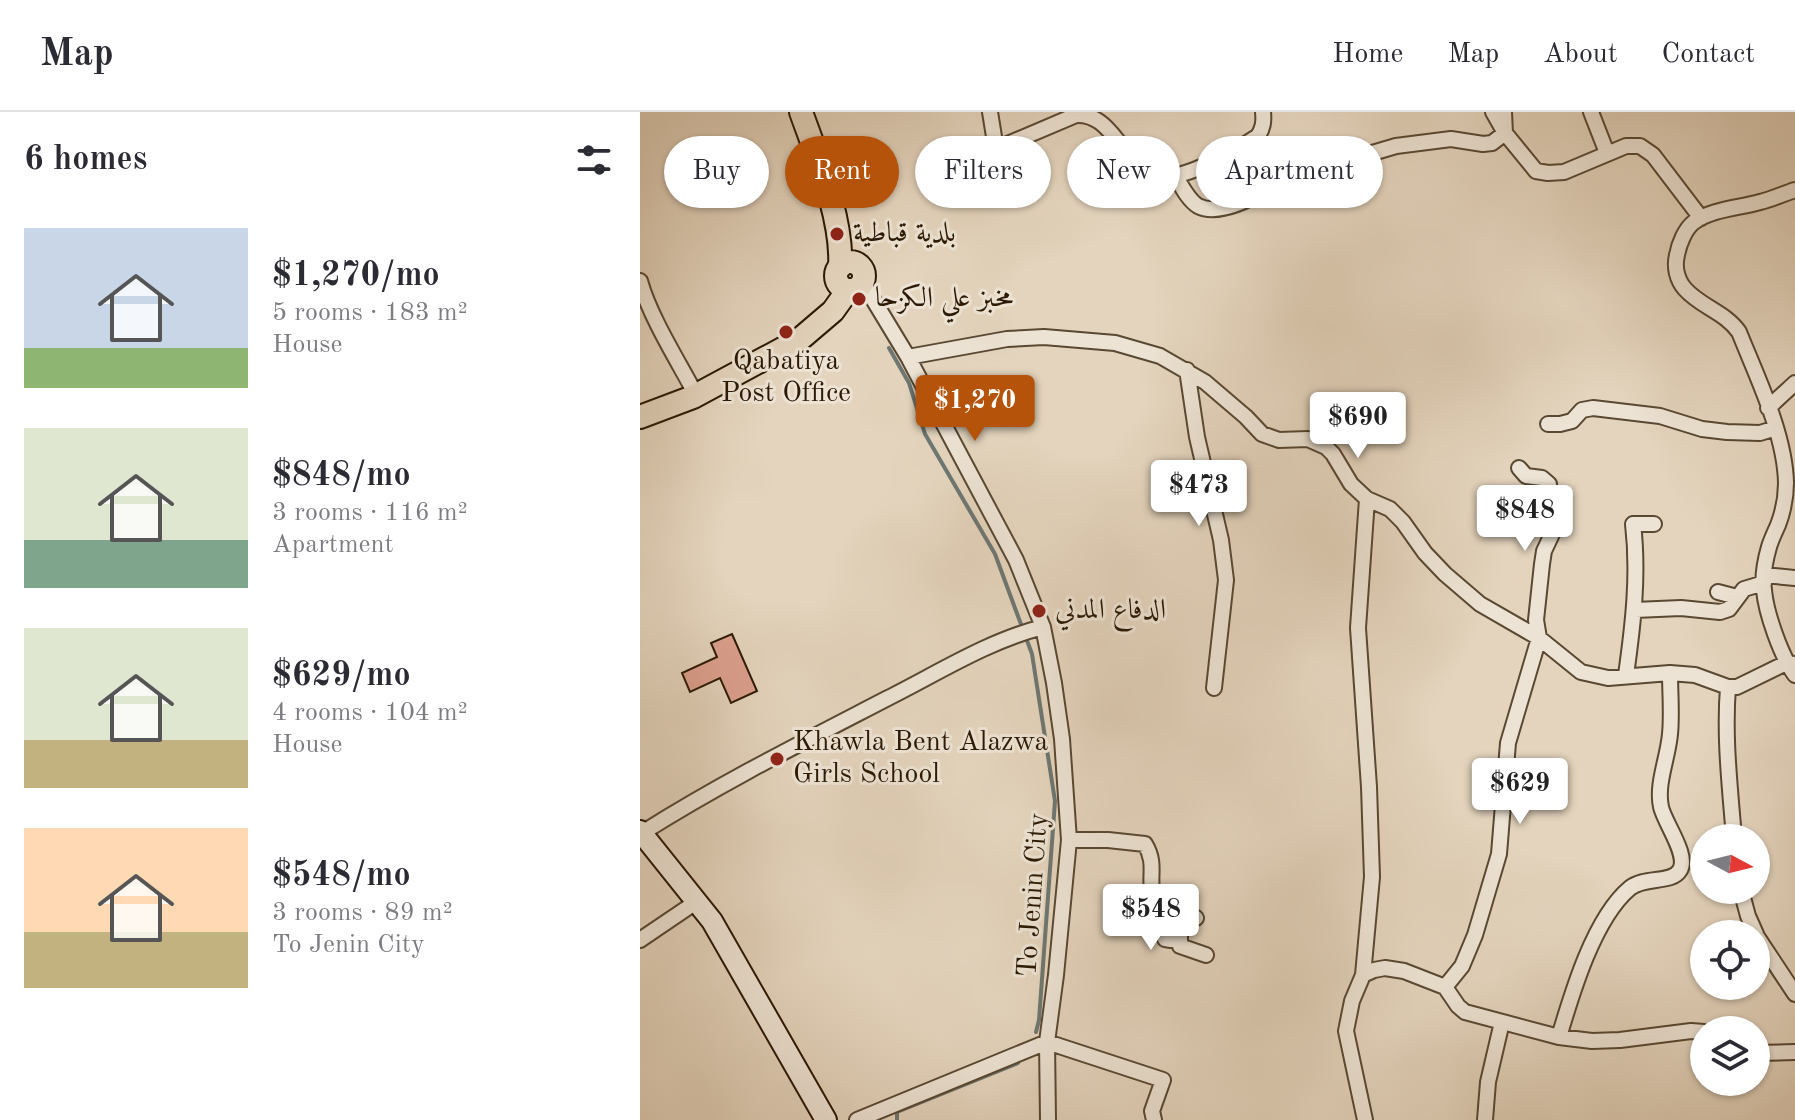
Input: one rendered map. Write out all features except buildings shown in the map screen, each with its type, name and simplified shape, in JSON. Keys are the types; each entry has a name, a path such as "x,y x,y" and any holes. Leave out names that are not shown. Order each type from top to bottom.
{"main road":[{"path":"801,112 838,230 841,256 852,276"},
{"path":"640,417 696,395 799,340 833,311 852,276 847,226 810,112"}],"street":[{"path":"990,112 994,136"},
{"path":"1180,173 1207,164 1258,136 1264,120 1263,112"},
{"path":"1493,112 1505,133 1536,171 1564,172 1626,146 1646,149 1701,218"},
{"path":"1504,112 1505,133"},
{"path":"1591,112 1607,153"},
{"path":"1027,136 1084,114 1094,118 1114,136"},
{"path":"1180,182 1201,207 1221,208 1242,202 1295,175 1396,146 1451,139 1492,143 1505,133"},
{"path":"908,357 1007,339 1044,337 1115,343 1160,356 1205,382 1262,434 1279,440 1308,439 1326,447 1351,484 1367,499 1390,509 1445,574 1480,604 1539,638 1581,672 1608,678 1670,673 1695,675 1728,687 1737,687 1792,667 1768,608 1764,579 1770,545 1784,502 1784,461 1776,428 1739,332 1733,324 1685,289 1676,269 1676,259 1681,242 1696,220 1795,190"},
{"name":"To Jenin City","path":"852,276 884,315 908,357 1016,560 1043,627 1062,739 1069,840 1047,1042 1048,1120"},
{"path":"640,281 696,395"},
{"path":"1187,370 1197,437 1221,540 1226,580 1214,688"},
{"path":"1768,408 1795,383"},
{"path":"1548,424 1572,421 1582,410 1593,408 1660,416 1702,429 1727,432 1760,433 1776,428"},
{"path":"1445,987 1462,966 1475,935 1499,854 1508,743 1539,638 1536,620 1542,564 1552,534 1554,514 1549,503 1549,484 1542,478 1526,476 1519,468"},
{"path":"1365,1120 1346,1031 1352,1001 1363,975 1372,877 1358,628 1367,499"},
{"path":"1626,675 1635,610 1636,547 1633,524 1654,524"},
{"path":"1635,610 1681,608 1720,612 1729,609 1744,589 1764,579 1795,578"},
{"path":"1718,592 1737,597"},
{"path":"826,1120 712,921 641,832 703,796 955,664 1019,633 1043,627"},
{"path":"1559,1037 1588,953 1622,895 1646,880 1669,879 1681,867 1682,857 1661,808 1660,789 1670,732 1670,673"},
{"path":"1728,687 1727,759 1733,824"},
{"path":"1069,840 1145,844 1153,863 1153,896 1182,908 1196,918"},
{"path":"1160,900 1160,930 1165,939 1171,940 1180,935 1180,946 1206,955"},
{"path":"640,940 696,902"},
{"path":"1770,956 1795,994"},
{"path":"1363,975 1385,968 1404,971 1445,987 1465,1012 1559,1037 1620,1040 1690,1031"},
{"path":"1485,1120 1488,1082 1502,1022"},
{"path":"857,1120 1047,1042 1163,1080 1152,1111 1154,1120"},
{"path":"1770,1053 1795,1052"}],"waterway":[{"path":"889,348 909,383 925,434 995,554 1032,654 1055,801 1036,1032"},
{"path":"897,1120 897,1112 1018,1063"}],"place":[{"name":"بلدية قباطية","path":"837,234"},
{"name":"مخبز علي الكزحا","path":"859,299"},
{"name":"Qabatiya Post Office","path":"786,332"},
{"name":"الدفاع المدني","path":"1039,611"},
{"name":"Khawla Bent Alazwa Girls School","path":"777,759"}]}
